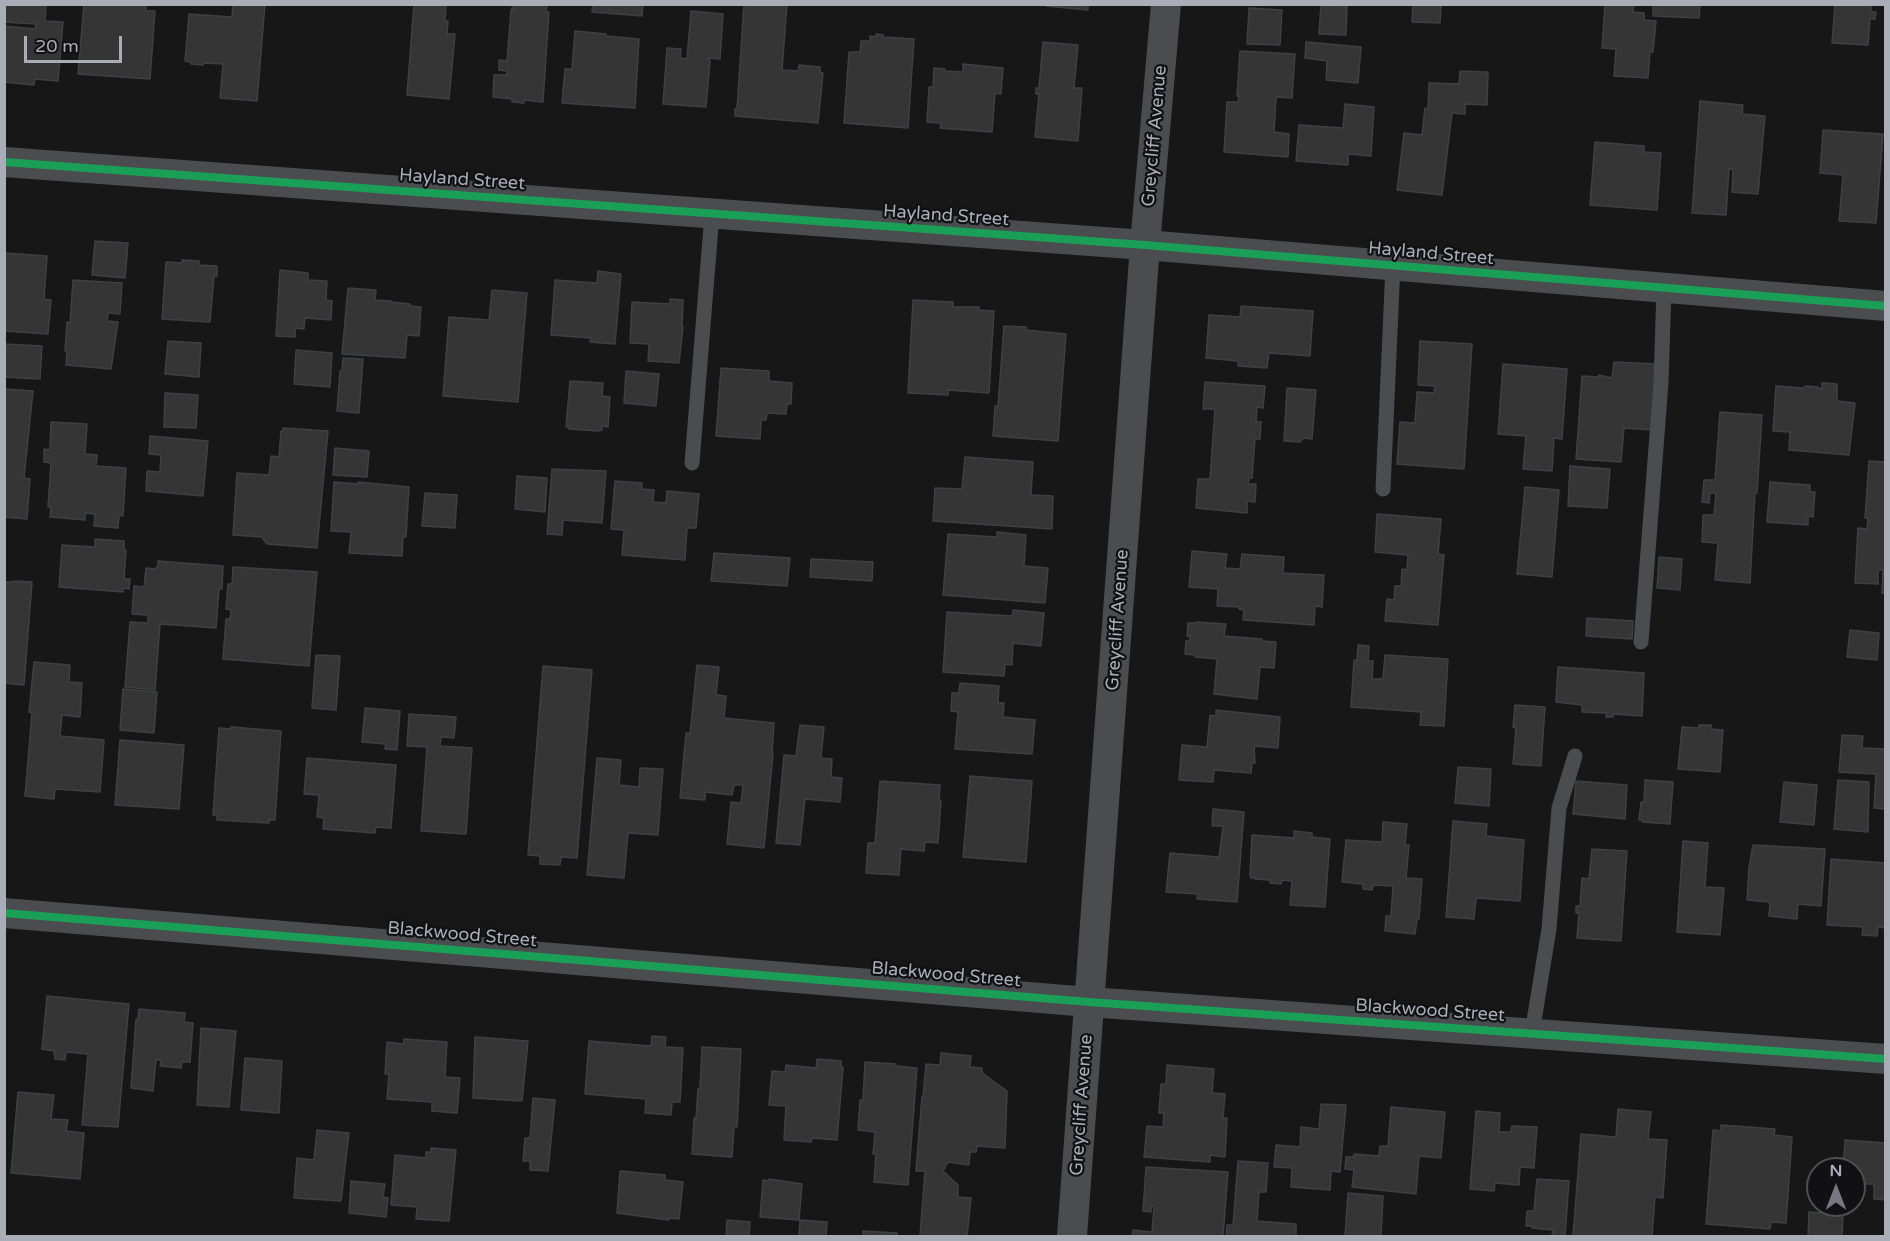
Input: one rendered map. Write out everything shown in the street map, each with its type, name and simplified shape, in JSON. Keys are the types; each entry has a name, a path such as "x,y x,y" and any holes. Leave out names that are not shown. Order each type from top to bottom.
{"street":[{"name":"Greycliff Avenue","path":"1072,1236 1145,245 1166,4"},
{"name":"Hayland Street","path":"4,162 1145,245 1886,306"},
{"name":"Blackwood Street","path":"4,913 1089,1002 1886,1059"}],"lane":[{"path":"692,463 712,214"},
{"path":"1383,489 1393,266"},
{"path":"1641,642 1661,383 1664,288"},
{"path":"1532,1033 1550,929 1559,808 1575,756"}],"building":[{"path":"4,4 46,4 45,21 63,22 58,81 35,79 34,85 4,82 4,26 35,29 36,24 4,22"},
{"path":"84,4 146,5 146,11 155,11 150,79 78,74"},
{"path":"233,4 265,4 257,101 220,98 223,64 204,63 203,65 185,61 189,14 232,17"},
{"path":"414,4 446,4 447,34 455,34 449,99 407,95"},
{"path":"513,4 547,4 546,12 549,12 543,102 524,100 524,103 512,102 512,99 493,97 494,75 507,75 507,71 499,70 499,60 507,61 511,10 516,10 512,9"},
{"path":"593,4 643,4 642,16 592,12"},
{"path":"744,4 787,4 782,70 798,71 799,65 820,67 820,73 823,73 818,123 735,116"},
{"path":"1046,4 1088,4 1088,10 1046,6"},
{"path":"1321,4 1347,6 1346,35 1319,34"},
{"path":"1413,4 1441,4 1440,23 1412,22"},
{"path":"1605,4 1634,4 1633,12 1644,13 1644,20 1656,21 1648,78 1614,76 1616,49 1602,48"},
{"path":"1653,4 1700,4 1699,18 1653,16"},
{"path":"1835,4 1871,4 1871,12 1876,12 1875,19 1870,19 1868,45 1832,43"},
{"path":"1249,8 1282,10 1280,45 1247,44"},
{"path":"691,11 723,14 720,59 708,58 710,61 706,107 663,104 667,48 681,49 680,58 687,59"},
{"path":"575,31 639,39 635,108 562,103 565,69 572,69"},
{"path":"876,34 883,35 883,37 914,39 908,128 844,123 849,52 860,52 861,41 870,41 870,36 876,37"},
{"path":"1043,42 1078,45 1074,88 1082,88 1078,141 1035,137 1039,94 1036,94 1036,88 1039,88"},
{"path":"1306,42 1361,47 1358,83 1326,80 1327,61 1305,58"},
{"path":"1240,51 1295,54 1292,98 1276,97 1274,132 1289,134 1288,157 1224,152 1227,102 1238,102 1239,96 1237,96"},
{"path":"963,64 1003,68 1001,94 995,93 992,132 940,128 941,123 927,122 929,87 933,87 934,68 963,72"},
{"path":"1460,71 1488,72 1487,105 1465,104 1465,114 1452,113 1442,195 1397,190 1404,133 1422,135 1425,108 1428,109 1429,83 1459,84"},
{"path":"1700,101 1743,105 1742,114 1765,116 1758,194 1732,192 1733,169 1729,169 1726,215 1692,213"},
{"path":"1345,104 1374,107 1371,156 1348,154 1348,165 1296,161 1299,125 1343,128"},
{"path":"1823,130 1883,134 1876,223 1839,221 1843,175 1820,173"},
{"path":"1595,142 1644,146 1644,152 1661,153 1657,210 1590,205"},
{"path":"95,241 128,243 125,278 92,275"},
{"path":"4,253 47,256 44,299 51,300 48,334 4,331"},
{"path":"182,260 199,261 199,265 217,266 210,322 162,319 166,262 182,263"},
{"path":"280,270 308,273 308,280 327,281 326,300 332,301 331,320 305,318 304,329 295,328 295,337 276,336"},
{"path":"598,271 621,274 615,344 590,342 591,338 551,335 555,280 597,283"},
{"path":"73,280 122,283 120,314 108,313 107,321 118,322 111,369 66,365 67,322 70,323"},
{"path":"348,288 376,290 375,300 421,307 419,336 407,335 405,358 342,354"},
{"path":"492,290 527,293 518,402 443,396 449,317 489,320"},
{"path":"670,299 683,300 679,363 648,361 649,344 630,343 632,302 670,304"},
{"path":"913,300 953,302 953,307 979,307 979,310 994,311 989,393 948,390 948,395 908,393"},
{"path":"1241,306 1313,311 1310,356 1269,353 1267,368 1238,366 1238,361 1206,358 1209,315 1240,317"},
{"path":"1004,326 1026,327 1026,330 1066,334 1058,441 993,436 995,406 998,406"},
{"path":"168,341 201,343 199,377 165,374"},
{"path":"1420,341 1472,344 1464,469 1397,464 1400,422 1415,423 1417,392 1434,393 1435,386 1418,385"},
{"path":"4,344 42,346 40,379 4,377"},
{"path":"296,350 332,353 330,387 294,384"},
{"path":"343,358 363,359 359,413 337,411"},
{"path":"1614,362 1657,364 1652,430 1624,428 1621,462 1576,459 1582,376 1598,377 1599,375 1612,378"},
{"path":"1503,364 1567,369 1562,439 1554,438 1552,471 1523,469 1526,436 1498,434"},
{"path":"721,368 769,371 769,381 792,383 791,404 787,404 786,414 767,413 766,420 761,420 760,439 716,436"},
{"path":"626,371 659,374 656,406 624,403"},
{"path":"570,381 603,383 602,396 610,397 608,427 602,426 602,430 599,431 566,427"},
{"path":"1205,382 1265,386 1263,408 1257,407 1256,422 1261,422 1260,439 1255,439 1252,478 1249,478 1248,484 1256,484 1255,502 1247,501 1247,513 1196,508 1198,479 1210,479 1215,409 1203,409"},
{"path":"1822,383 1837,384 1837,401 1855,403 1849,455 1789,450 1790,432 1773,431 1776,386 1803,388 1806,386 1822,390"},
{"path":"1287,388 1316,390 1312,439 1303,438 1300,442 1284,441"},
{"path":"4,389 33,391 24,478 30,479 27,519 4,517"},
{"path":"165,393 198,395 196,428 164,427"},
{"path":"1720,412 1762,415 1750,583 1715,580 1718,543 1702,542 1703,515 1714,515 1716,493 1710,493 1709,503 1702,502 1704,480 1715,480"},
{"path":"51,422 87,424 85,454 97,455 96,466 126,468 123,516 119,515 118,528 94,526 95,514 85,513 85,520 50,517 51,507 48,507 51,463 44,462 44,449 50,450"},
{"path":"283,428 328,431 317,548 267,544 262,537 233,535 237,473 269,475 271,456 279,457"},
{"path":"150,436 208,441 203,496 146,491 147,471 160,472 161,455 149,454"},
{"path":"335,448 369,451 367,477 333,475"},
{"path":"965,457 1033,462 1031,495 1053,496 1052,529 933,521 935,488 962,489"},
{"path":"1869,461 1886,462 1886,593 1882,593 1883,570 1878,570 1878,584 1855,583 1858,528 1867,529 1868,518 1865,518"},
{"path":"1570,466 1610,469 1607,508 1568,506"},
{"path":"552,469 606,471 602,523 563,520 562,535 547,534"},
{"path":"517,476 547,478 545,512 515,509"},
{"path":"615,481 642,483 642,489 654,490 653,502 666,503 667,491 699,494 696,528 687,528 685,560 622,555 624,530 611,529"},
{"path":"334,482 409,487 406,537 403,536 402,556 349,553 351,532 331,531"},
{"path":"1770,482 1810,485 1810,492 1815,492 1813,517 1808,516 1808,525 1767,522"},
{"path":"1525,487 1559,490 1552,577 1517,574"},
{"path":"425,493 457,495 455,528 422,526"},
{"path":"1377,514 1441,519 1438,554 1444,555 1438,625 1385,621 1387,599 1394,600 1395,586 1401,586 1402,569 1407,570 1408,555 1375,552"},
{"path":"997,532 1026,535 1024,566 1048,568 1045,603 943,595 948,534 997,537"},
{"path":"95,539 124,541 124,550 126,550 124,579 130,579 129,589 123,588 123,592 59,587 62,545 95,547"},
{"path":"1192,551 1227,554 1225,568 1240,569 1242,554 1284,557 1283,573 1324,575 1322,607 1315,606 1314,625 1243,620 1244,610 1239,609 1240,607 1217,606 1218,589 1189,587"},
{"path":"714,553 790,558 787,586 711,581"},
{"path":"1659,557 1682,559 1680,590 1657,588"},
{"path":"811,559 873,562 872,581 810,577"},
{"path":"158,561 223,566 216,628 160,624 155,690 125,687 130,622 148,623 148,615 132,614 134,586 144,587 146,568 155,569"},
{"path":"233,567 317,572 309,666 223,659 226,619 230,619 231,610 226,609 228,584 232,584"},
{"path":"4,582 32,582 24,685 4,683"},
{"path":"1013,610 1044,613 1041,646 1013,643 1012,665 1005,664 1004,676 943,672 947,612 1012,616"},
{"path":"1587,618 1633,621 1632,639 1586,636"},
{"path":"1188,623 1226,624 1224,636 1276,642 1274,668 1260,667 1257,699 1214,694 1217,659 1185,654 1186,641 1190,641 1190,636 1187,636"},
{"path":"1850,630 1879,633 1877,660 1847,657"},
{"path":"1358,645 1369,646 1368,661 1373,661 1372,679 1383,679 1385,655 1448,659 1444,726 1420,725 1421,712 1351,707 1354,660 1357,660"},
{"path":"316,655 340,656 336,710 312,708"},
{"path":"34,662 70,665 69,682 82,683 80,717 62,715 60,736 104,740 100,792 55,789 54,799 25,796"},
{"path":"697,665 719,667 716,695 726,696 724,718 774,723 764,848 727,844 731,802 741,803 743,785 734,785 732,795 705,792 705,800 680,798 686,733 690,734"},
{"path":"543,666 592,670 577,858 561,857 560,865 540,864 540,856 528,855"},
{"path":"1558,667 1644,673 1642,716 1613,714 1613,717 1606,717 1606,713 1582,712 1582,705 1556,702"},
{"path":"960,683 999,686 998,703 1004,703 1003,717 1035,720 1032,754 955,749 958,712 951,711 952,693 959,693"},
{"path":"123,689 157,692 154,733 120,730"},
{"path":"1515,705 1545,707 1541,766 1513,764"},
{"path":"365,708 400,711 397,750 385,749 386,744 362,742"},
{"path":"1216,710 1280,717 1278,748 1254,746 1255,763 1252,763 1251,773 1214,770 1213,782 1179,780 1182,745 1207,747 1210,715 1216,716"},
{"path":"409,714 456,717 454,738 441,737 440,746 472,748 466,834 421,831 427,747 407,746"},
{"path":"800,725 824,727 821,758 832,759 831,777 842,778 840,802 805,799 800,845 776,843 784,755 796,756"},
{"path":"1699,725 1711,725 1711,729 1723,730 1720,772 1678,769 1682,727 1699,728"},
{"path":"231,727 281,731 275,820 269,820 269,823 217,820 217,815 213,815 219,728 231,729"},
{"path":"1842,735 1863,736 1862,748 1886,749 1886,809 1874,808 1876,774 1839,772"},
{"path":"120,740 184,745 179,809 115,805"},
{"path":"307,758 396,765 391,828 376,827 375,833 323,829 324,818 317,817 319,795 304,794"},
{"path":"597,758 621,760 619,785 639,787 640,768 663,769 658,835 628,833 624,878 587,875"},
{"path":"1458,767 1491,769 1489,806 1455,803"},
{"path":"970,776 1032,781 1026,862 963,857"},
{"path":"1645,780 1673,782 1670,824 1639,820 1641,802 1644,802"},
{"path":"1838,780 1869,782 1868,832 1834,829"},
{"path":"880,781 940,785 938,843 925,842 924,851 901,849 899,875 866,873 868,843 875,843"},
{"path":"1576,781 1627,785 1625,819 1573,814"},
{"path":"1784,782 1817,785 1814,825 1780,822"},
{"path":"1213,809 1244,812 1237,902 1197,899 1198,894 1166,892 1170,853 1219,857 1223,826 1212,826"},
{"path":"1453,821 1487,824 1486,836 1524,840 1520,901 1476,898 1474,919 1446,917"},
{"path":"1383,822 1407,824 1405,845 1409,845 1406,878 1422,879 1419,919 1417,919 1415,934 1385,931 1386,916 1391,916 1393,886 1373,885 1372,890 1363,889 1363,884 1342,882 1346,840 1382,842"},
{"path":"1294,831 1312,833 1312,837 1330,839 1325,907 1290,905 1292,881 1282,880 1281,884 1251,878 1252,835 1294,838"},
{"path":"1683,841 1708,843 1705,887 1724,888 1720,935 1677,932"},
{"path":"1753,845 1825,849 1821,906 1798,904 1797,919 1769,916 1770,902 1747,900"},
{"path":"1592,849 1627,851 1621,941 1577,938 1579,913 1576,913 1576,906 1580,906 1582,878 1589,879"},
{"path":"1831,859 1886,863 1886,928 1878,927 1877,936 1862,935 1863,927 1827,925"},
{"path":"47,996 129,1004 118,1127 82,1125 88,1054 66,1052 65,1060 55,1059 54,1051 42,1049"},
{"path":"139,1009 185,1013 184,1022 193,1023 190,1062 182,1062 181,1068 160,1066 161,1060 156,1060 153,1091 131,1088 136,1019 138,1019"},
{"path":"201,1028 236,1031 229,1107 197,1105"},
{"path":"652,1036 666,1037 665,1047 683,1048 680,1102 672,1102 671,1115 645,1113 646,1099 585,1094 589,1041 651,1046"},
{"path":"475,1037 528,1041 522,1101 473,1098"},
{"path":"404,1039 447,1042 445,1077 460,1078 457,1113 432,1111 432,1102 387,1099 389,1074 385,1074 387,1042 404,1044"},
{"path":"702,1047 741,1049 737,1127 734,1127 732,1157 692,1154 694,1118 696,1119 698,1089 700,1089"},
{"path":"941,1053 971,1056 970,1067 982,1068 982,1073 1007,1091 1005,1148 977,1146 976,1152 970,1152 969,1165 948,1162 943,1171 958,1185 958,1197 971,1198 967,1236 920,1236 925,1171 916,1171 922,1097 926,1064 940,1065"},
{"path":"245,1058 282,1061 279,1113 241,1110"},
{"path":"817,1059 841,1061 841,1067 843,1067 837,1140 812,1138 811,1142 784,1140 786,1106 769,1105 772,1071 785,1072 786,1065 816,1068"},
{"path":"865,1062 917,1068 908,1185 874,1182 875,1132 858,1130 860,1100 863,1100"},
{"path":"1167,1065 1214,1069 1212,1093 1225,1094 1223,1118 1227,1118 1225,1157 1210,1155 1210,1162 1144,1157 1147,1126 1163,1127 1164,1113 1159,1113 1161,1084 1166,1084"},
{"path":"18,1092 54,1095 51,1119 68,1120 66,1131 84,1133 80,1179 11,1173"},
{"path":"533,1098 555,1100 548,1171 530,1170 530,1161 523,1161 525,1138 530,1138"},
{"path":"1321,1104 1346,1105 1340,1172 1331,1171 1330,1190 1291,1187 1292,1168 1274,1167 1276,1145 1300,1147 1301,1127 1319,1129"},
{"path":"1391,1107 1445,1112 1441,1158 1419,1156 1416,1194 1352,1187 1354,1170 1345,1169 1346,1157 1354,1157 1354,1154 1379,1156 1380,1146 1388,1146"},
{"path":"1618,1109 1651,1112 1648,1139 1667,1140 1663,1198 1655,1197 1652,1236 1573,1236 1581,1134 1616,1137"},
{"path":"1476,1111 1500,1113 1499,1132 1511,1132 1512,1126 1537,1127 1534,1168 1520,1167 1519,1185 1495,1183 1494,1191 1470,1189"},
{"path":"1721,1125 1775,1129 1774,1135 1792,1137 1786,1223 1771,1222 1770,1229 1706,1224 1713,1130 1721,1131"},
{"path":"317,1130 349,1133 341,1201 294,1198 297,1158 314,1160"},
{"path":"1845,1140 1886,1143 1886,1200 1874,1199 1874,1184 1866,1184 1866,1157 1844,1157"},
{"path":"431,1148 456,1150 449,1221 416,1219 417,1207 391,1205 395,1155 426,1158 426,1152 431,1152"},
{"path":"1238,1161 1268,1163 1266,1192 1259,1192 1257,1221 1296,1224 1296,1236 1226,1236 1227,1225 1233,1225"},
{"path":"1146,1167 1228,1172 1223,1236 1132,1236 1133,1230 1152,1232 1154,1206 1151,1206 1151,1212 1143,1211"},
{"path":"620,1171 665,1175 665,1180 683,1182 679,1219 669,1218 669,1220 617,1213"},
{"path":"769,1179 802,1184 799,1220 760,1217 763,1180 769,1181"},
{"path":"1537,1179 1569,1181 1565,1236 1552,1236 1553,1230 1526,1226 1527,1211 1534,1211"},
{"path":"351,1181 385,1184 383,1197 388,1198 386,1217 349,1213"},
{"path":"1348,1193 1383,1196 1381,1236 1345,1236"},
{"path":"1809,1217 1843,1217 1842,1236 1808,1236"},
{"path":"727,1220 750,1222 749,1236 726,1236"},
{"path":"800,1220 827,1222 826,1236 799,1236"},
{"path":"863,1231 897,1233 897,1236 863,1236"}],"cycle path":[{"path":"4,162 1145,245 1886,306"},
{"path":"4,913 1089,1002 1886,1059"}]}
